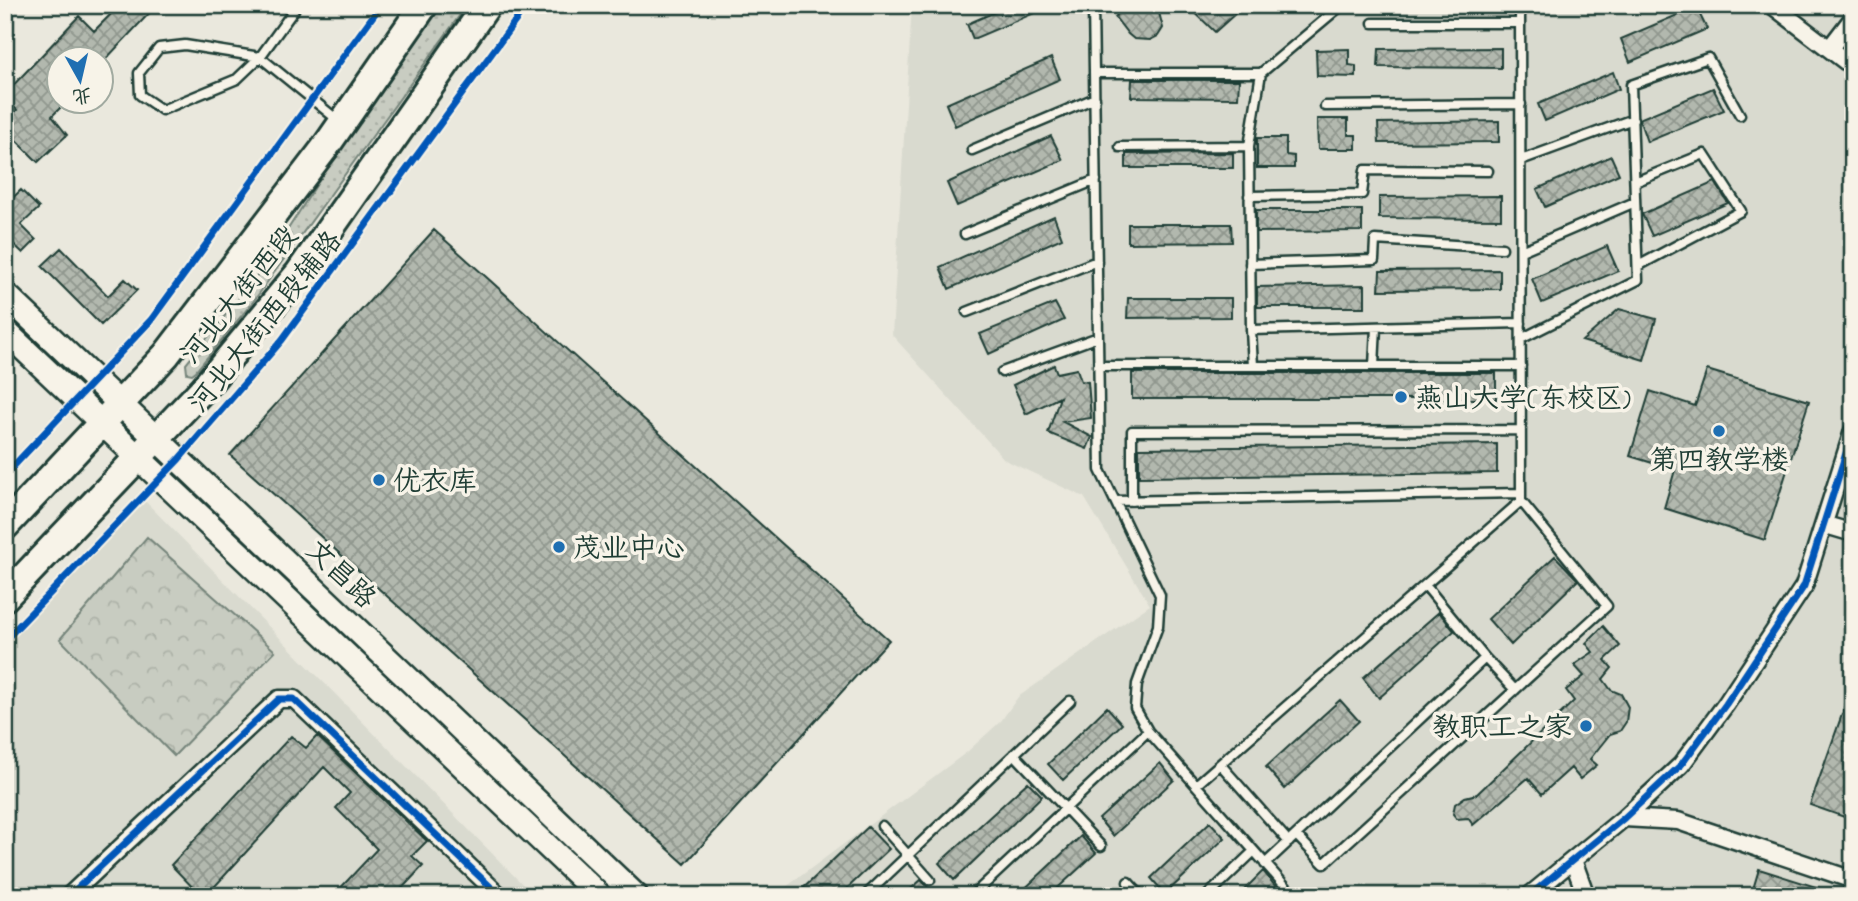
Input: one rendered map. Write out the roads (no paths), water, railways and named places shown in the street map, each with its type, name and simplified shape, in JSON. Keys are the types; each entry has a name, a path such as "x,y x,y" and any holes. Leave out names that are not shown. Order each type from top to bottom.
{"highway":[{"name":"河北大街西段","path":"5,526 166,355 342,123 424,5"},
{"name":"河北大街西段","path":"5,597 204,388 299,273 487,5"}],"main road":[{"name":"文昌路","path":"5,294 110,412"},
{"name":"文昌路","path":"5,331 110,412 636,896"},
{"name":"文昌路","path":"148,447 600,896"}],"street":[{"path":"1772,5 1853,67"},
{"path":"1830,48 1853,18"},
{"path":"1529,896 1624,818 1681,765 1726,704 1804,586 1826,525 1853,431"},
{"path":"1826,525 1853,533"},
{"path":"69,896 279,699 294,699 500,896"},
{"path":"1624,818 1678,821 1853,880"},
{"path":"1573,860 1586,896"}],"lane":[{"path":"1093,5 1100,470 1160,595 1158,626 1137,684 1135,708 1148,731 1294,896"},
{"path":"1094,73 1261,72 1342,5"},
{"path":"1220,764 1293,838 1324,864 1607,606 1521,497 1520,5"},
{"path":"294,10 260,57 237,79 162,110 140,95 139,73 159,48 185,45 260,57 342,123"},
{"path":"1373,23 1521,23"},
{"path":"1521,339 1638,280 1631,85 1708,58 1740,115"},
{"path":"1253,366 1249,146 1261,72"},
{"path":"972,150 1095,98"},
{"path":"1325,106 1521,104"},
{"path":"1521,160 1633,119"},
{"path":"1120,147 1249,146"},
{"path":"1634,182 1704,154 1741,211 1638,266"},
{"path":"1249,196 1362,194 1365,170 1488,171"},
{"path":"965,234 1096,180"},
{"path":"1521,251 1635,202"},
{"path":"1250,264 1374,260 1374,240 1502,248"},
{"path":"967,312 1097,261"},
{"path":"1251,330 1521,323"},
{"path":"1374,366 1376,327"},
{"path":"1002,372 1098,337"},
{"path":"1098,366 1521,366"},
{"path":"1132,501 1132,430 1521,430"},
{"path":"1115,501 1521,497"},
{"path":"1196,785 1425,585 1521,497"},
{"path":"1425,585 1515,690"},
{"path":"1265,864 1485,657"},
{"path":"866,896 1070,701"},
{"path":"972,896 1148,731"},
{"path":"1014,754 1101,846"},
{"path":"882,826 930,880"},
{"path":"1207,896 1254,851"},
{"path":"1128,883 1142,896"}],"place":[{"name":"燕山大学(东校区)","path":"1401,397"},
{"name":"第四教学楼","path":"1719,431"},
{"name":"优衣库","path":"379,480"},
{"name":"茂业中心","path":"559,547"},
{"name":"教职工之家","path":"1586,726"}]}
